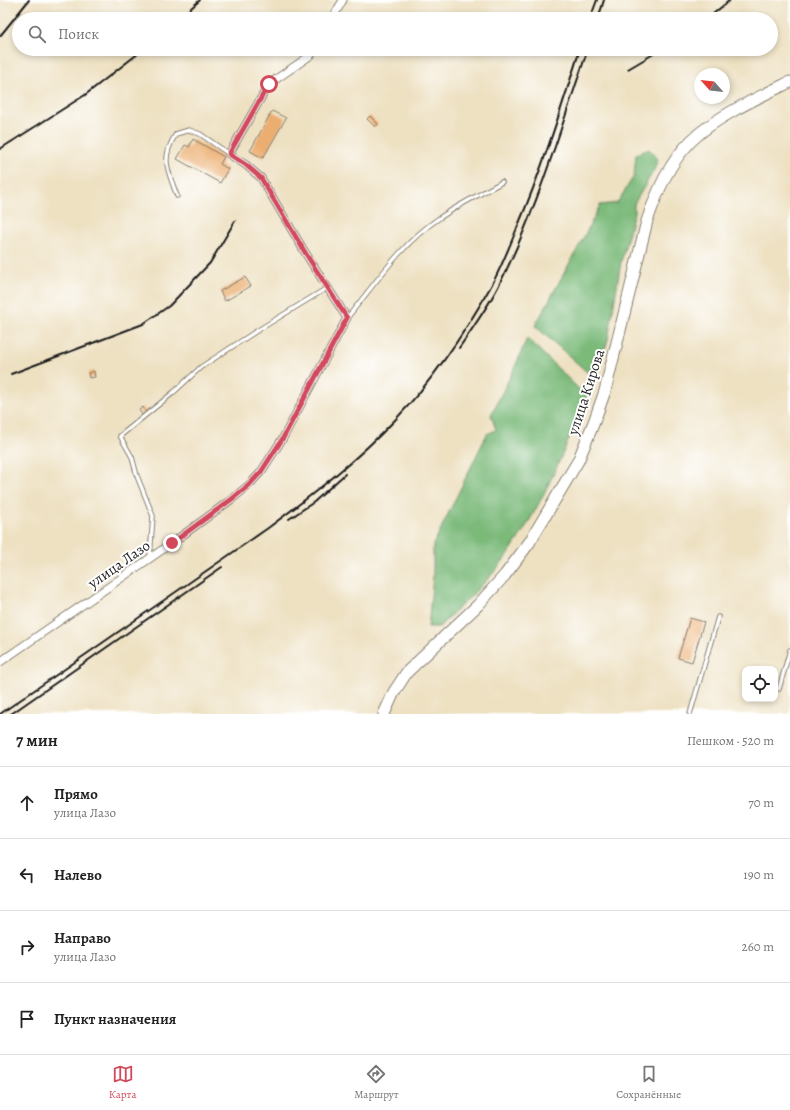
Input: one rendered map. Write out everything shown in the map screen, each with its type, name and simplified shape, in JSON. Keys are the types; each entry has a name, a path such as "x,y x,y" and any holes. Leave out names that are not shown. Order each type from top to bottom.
{"main road":[{"name":"улица Кирова","path":"384,714 394,692 407,672 478,605 505,575 530,543 578,461 605,391 647,221 656,196 672,165 691,142 708,127 753,100 790,82"}],"street":[{"path":"336,12 343,0"},
{"path":"310,56 269,84 229,154 246,165 261,178 306,254 347,318"},
{"name":"улица Лазо","path":"0,662 150,558 249,485 261,472 283,438 347,318"}],"lane":[{"path":"177,196 165,165 170,144 176,134 189,130 200,134 229,154"},
{"path":"347,318 394,259 413,239 438,219 502,182"},
{"path":"150,558 152,516 137,476 132,457 120,436 174,392 201,367 254,332 327,288"},
{"path":"690,714 718,617"},
{"path":"779,690 790,650"}],"green space":[{"path":"649,149 658,159 654,170 634,204 634,213 621,262 608,340 595,379 535,326 600,205 617,203 634,176 636,154"},
{"path":"527,338 587,397 568,442 536,509 510,551 495,571 439,627 428,627 433,576 433,545 487,434 496,430 491,415 515,367"}],"building":[{"path":"272,111 286,118 263,158 250,151"},
{"path":"370,116 378,124 375,127 367,119"},
{"path":"193,139 224,157 220,164 228,169 220,183 177,159 185,145 189,147"},
{"path":"245,277 251,286 225,301 220,291"},
{"path":"94,371 95,377 89,378 88,373"},
{"path":"143,407 147,414 143,416 139,410"},
{"path":"690,618 704,622 692,662 678,658"}],"railway":[{"path":"19,12 29,0"},
{"path":"187,12 200,0"},
{"path":"593,12 597,0"},
{"path":"600,12 604,0"},
{"path":"715,12 730,0"},
{"path":"0,36 12,21"},
{"path":"0,149 85,95 135,56"},
{"path":"0,714 284,516 365,450 409,405 435,373 459,339 481,304 498,272 543,162 578,56"},
{"path":"459,348 494,295 525,229 547,170 586,56"},
{"path":"628,69 650,56"},
{"path":"11,374 143,324 169,306 210,263 235,221"},
{"path":"289,519 314,502 345,474"},
{"path":"11,714 222,567"}],"route":[{"path":"172,543 232,499 249,485 261,472 283,438 347,318 277,207 261,178 246,165 229,154 269,84"}]}
